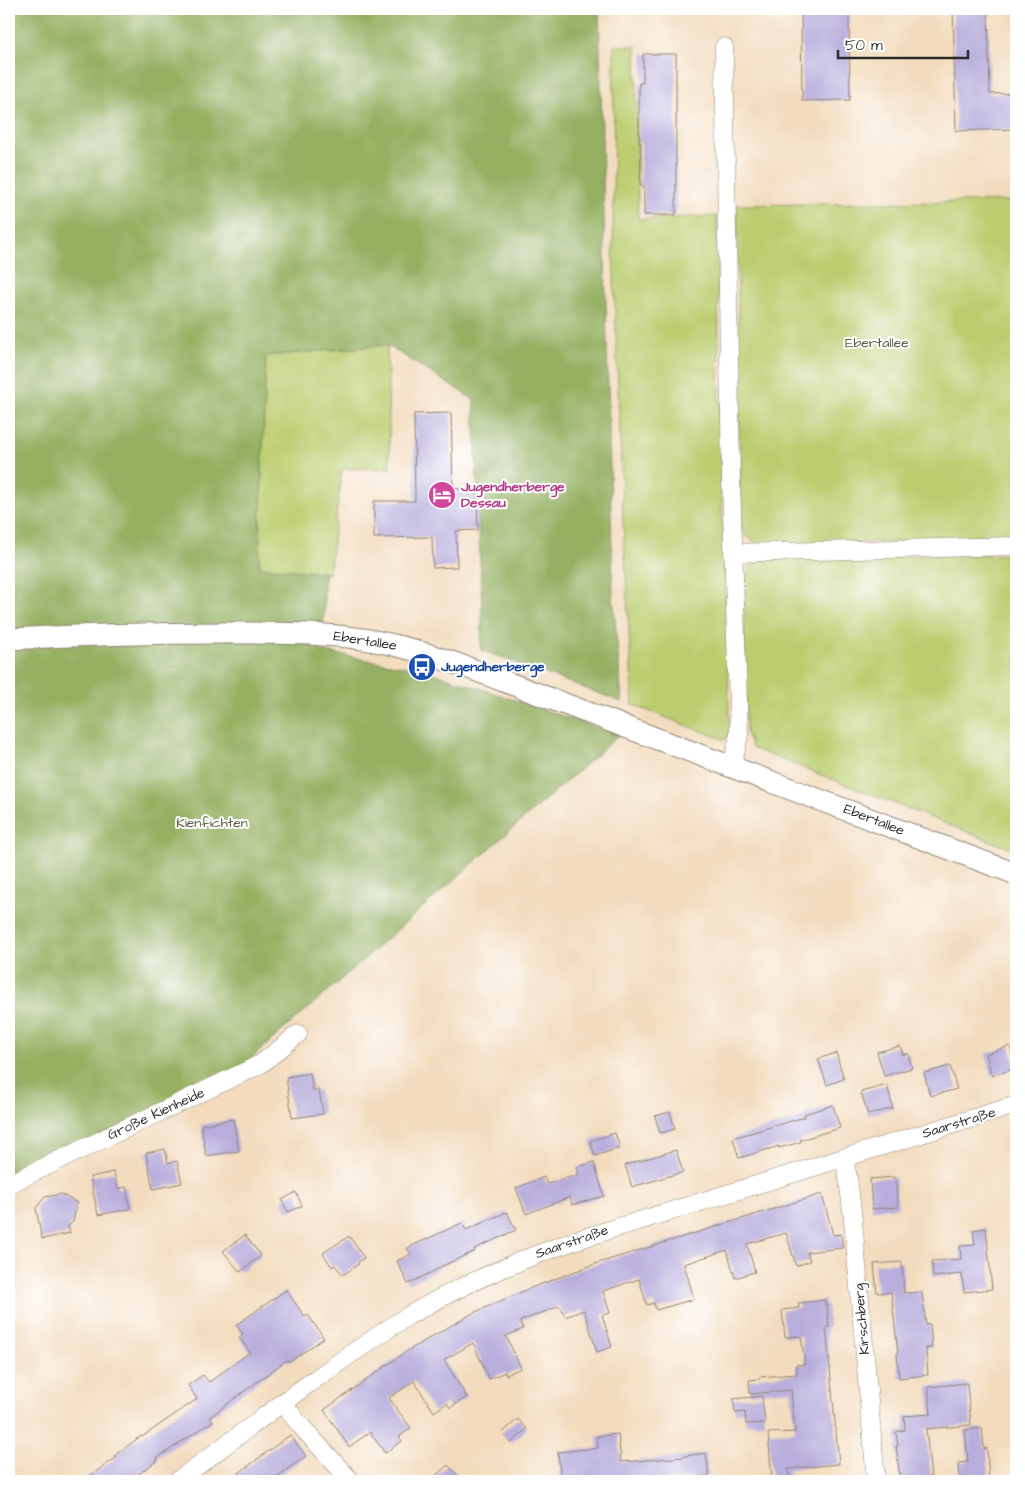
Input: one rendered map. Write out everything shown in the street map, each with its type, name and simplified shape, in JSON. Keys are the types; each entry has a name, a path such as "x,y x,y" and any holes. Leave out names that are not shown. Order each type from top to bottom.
{"street":[{"path":"724,47 733,553 739,734 731,766"},
{"path":"733,553 1016,546"},
{"name":"Ebertallee","path":"9,639 135,634 273,633 331,636 408,648 458,664 1016,874"},
{"name":"Große Kienheide","path":"9,1184 261,1064 298,1034"},
{"name":"Saarstraße","path":"177,1481 283,1402 409,1316 454,1292 524,1259 580,1239 1016,1105"},
{"name":"Kirschberg","path":"844,1158 853,1220 876,1481"},
{"path":"283,1402 299,1424 352,1481"}],"green space":[{"name":"Kienfichten","path":"9,9 599,9 613,596 622,702 481,650 482,609 474,400 387,345 266,356 259,567 329,573 324,576 324,615 320,651 428,671 619,735 240,1068 9,1179"},
{"path":"614,46 636,46 638,219 717,216 721,480 730,731 725,740 633,705 623,523 613,249"},
{"name":"Ebertallee","path":"1016,201 1016,539 761,545 748,538 739,526 737,205"},
{"path":"387,345 390,468 342,469 329,573 259,567 265,356"},
{"path":"1016,554 1016,851 752,748 746,732 744,579 752,565 765,559"}],"building":[{"path":"801,9 849,9 850,100 802,101"},
{"path":"953,9 988,9 990,94 1016,93 1016,129 956,131"},
{"path":"643,54 676,54 676,215 644,215 644,186 640,186 641,143 639,143 639,83 643,83"},
{"name":"Jugendherberge Dessau","path":"451,413 453,487 455,489 477,489 478,530 456,531 457,567 433,568 432,537 374,538 374,501 415,501 414,414"},
{"path":"900,1046 903,1055 908,1053 912,1068 884,1076 877,1052"},
{"path":"1010,1046 1016,1068 992,1076 986,1054"},
{"path":"836,1053 844,1079 827,1085 818,1059"},
{"path":"950,1066 957,1089 930,1096 924,1073"},
{"path":"310,1073 313,1091 319,1090 323,1114 292,1118 286,1077"},
{"path":"887,1085 893,1108 868,1115 861,1092"},
{"path":"833,1105 840,1128 800,1140 801,1142 779,1148 779,1146 739,1158 733,1138 805,1117 804,1114"},
{"path":"670,1112 675,1129 660,1133 655,1116"},
{"path":"233,1119 239,1151 206,1156 201,1125"},
{"path":"615,1133 620,1148 595,1156 590,1141"},
{"path":"165,1149 168,1163 177,1161 182,1183 153,1189 146,1153"},
{"path":"676,1150 683,1172 632,1187 625,1165"},
{"path":"594,1162 604,1196 572,1205 570,1197 526,1214 516,1188 544,1177 547,1184 579,1174 577,1167"},
{"path":"114,1172 118,1189 126,1187 130,1209 98,1215 90,1177"},
{"path":"895,1177 898,1207 872,1209 870,1179"},
{"path":"296,1192 302,1206 288,1212 282,1200"},
{"path":"61,1194 77,1203 73,1222 68,1226 70,1233 42,1239 36,1208 45,1197"},
{"path":"822,1194 833,1235 841,1234 843,1248 807,1252 810,1261 796,1266 786,1233 747,1244 755,1272 735,1278 727,1250 684,1264 694,1299 656,1310 654,1303 647,1305 639,1279 603,1291 610,1313 602,1315 612,1347 597,1352 584,1310 565,1317 560,1306 520,1321 523,1329 506,1336 521,1368 506,1375 505,1372 489,1379 473,1343 444,1360 467,1397 450,1408 447,1403 434,1412 414,1381 389,1398 411,1428 399,1437 402,1441 385,1453 370,1432 349,1447 324,1410 407,1351 473,1313 528,1289 595,1264"},
{"path":"507,1212 516,1230 474,1249 475,1251 408,1284 397,1261 411,1254 407,1248 462,1223 466,1230"},
{"path":"986,1228 992,1289 964,1292 962,1274 933,1277 932,1261 961,1259 960,1246 975,1245 973,1230"},
{"path":"245,1235 261,1256 240,1272 223,1251"},
{"path":"349,1236 364,1258 358,1262 359,1264 343,1275 335,1265 332,1267 323,1253"},
{"path":"902,1262 904,1293 922,1292 926,1325 930,1324 932,1348 926,1348 928,1375 899,1378 891,1292 877,1293 874,1264"},
{"path":"286,1290 305,1317 308,1315 324,1338 289,1362 287,1360 254,1384 210,1417 213,1421 157,1458 158,1460 129,1481 82,1481 116,1458 115,1455 141,1436 197,1399 188,1385 203,1375 209,1382 250,1352 239,1337 243,1334 236,1325"},
{"path":"825,1300 829,1327 826,1327 839,1464 788,1469 789,1479 772,1480 768,1433 795,1432 791,1390 750,1394 749,1380 759,1379 759,1377 797,1374 796,1365 805,1364 801,1336 785,1337 782,1310 799,1308 798,1303"},
{"path":"967,1383 971,1425 926,1429 931,1477 900,1480 896,1432 905,1430 904,1416 931,1414 928,1387"},
{"path":"762,1396 765,1423 746,1424 745,1412 735,1413 733,1399"},
{"path":"518,1419 527,1429 511,1443 502,1433"},
{"path":"982,1428 984,1449 987,1448 989,1481 960,1481 959,1463 968,1462 965,1430"},
{"path":"618,1434 621,1462 685,1457 706,1453 709,1476 661,1481 561,1481 558,1452 598,1448 597,1436"},
{"path":"290,1435 306,1456 271,1481 228,1481"},
{"path":"448,1465 463,1481 429,1481"}],"place":[{"name":"Jugendherberge Dessau","path":"442,495"},
{"name":"Jugendherberge","path":"422,667"}]}
